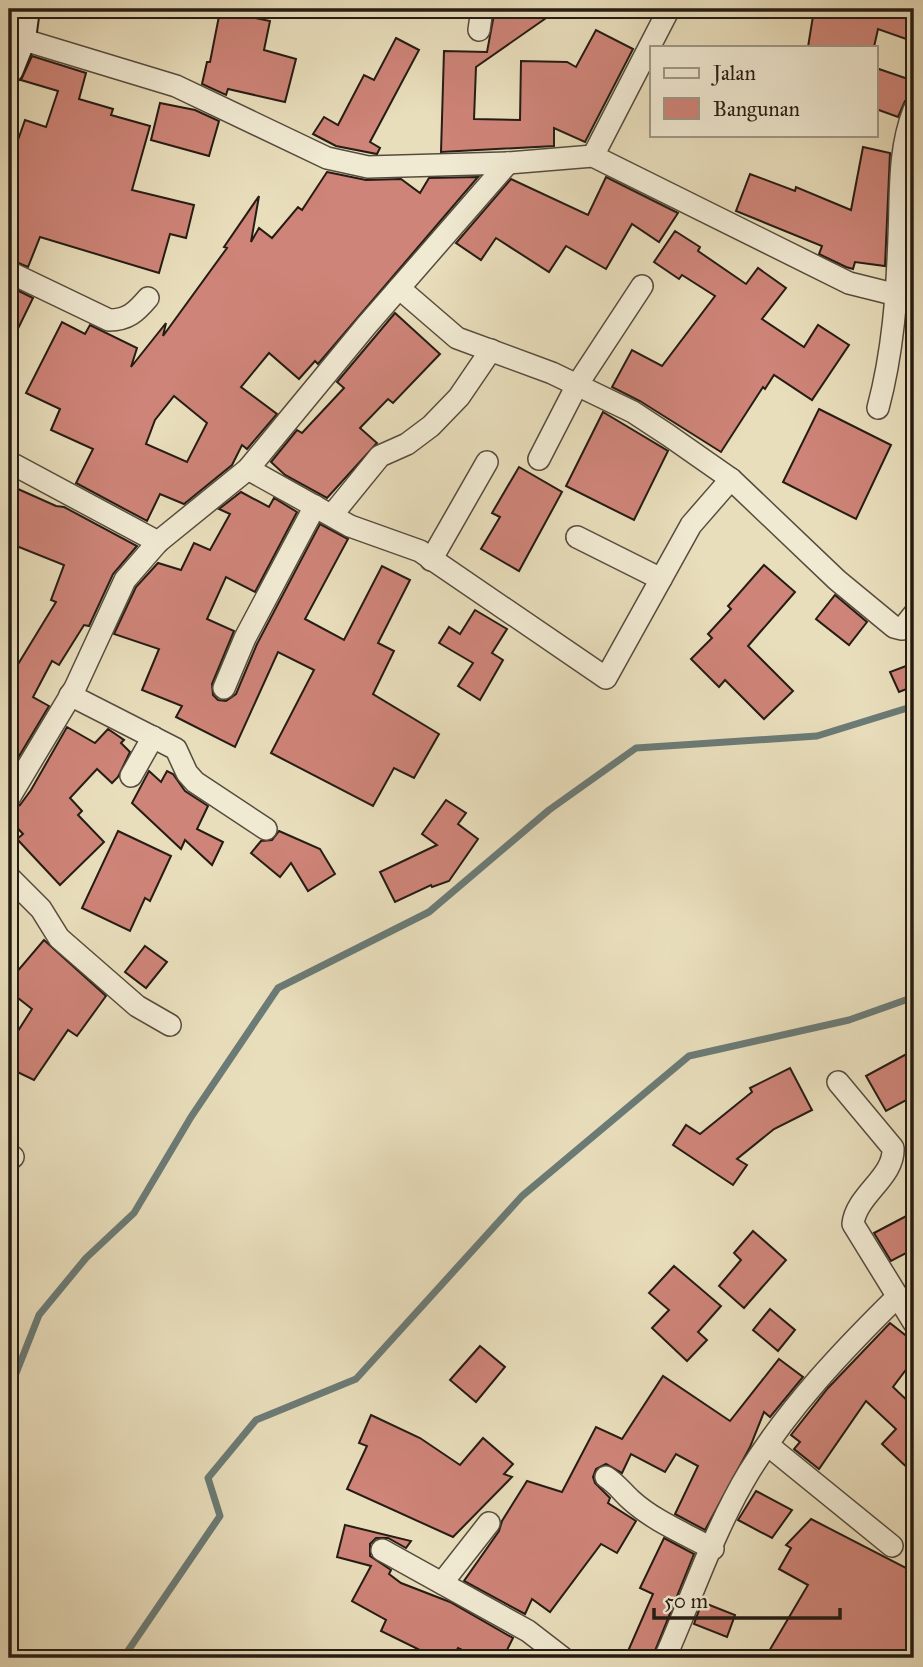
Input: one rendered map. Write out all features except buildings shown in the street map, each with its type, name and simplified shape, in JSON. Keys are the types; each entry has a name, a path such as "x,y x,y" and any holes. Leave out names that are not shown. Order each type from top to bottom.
{"street":[{"path":"9,69 21,39 25,9"},
{"path":"479,30 482,9"},
{"path":"593,156 669,9"},
{"path":"21,39 176,86 327,158 368,167 508,163 593,156 849,283 897,295"},
{"path":"878,408 887,374 897,295 903,139 914,110"},
{"path":"9,799 71,695 125,580 158,542 248,469 399,288 508,163"},
{"path":"9,272 110,320 123,320 135,313 148,298"},
{"path":"539,459 577,385 642,286"},
{"path":"399,288 457,338 577,385 633,412 731,479 837,580 894,627 902,629 914,614"},
{"path":"224,688 245,638 323,511 380,456 407,444 431,426 459,397 491,350"},
{"path":"9,462 158,542"},
{"path":"431,560 487,462"},
{"path":"248,469 323,511 394,544 420,551 607,678 691,525 731,479"},
{"path":"576,537 662,579"},
{"path":"71,695 176,749 187,773 195,782 266,829"},
{"path":"131,776 153,737"},
{"path":"9,877 41,909 59,938 137,1006 170,1025"},
{"path":"838,1082 893,1148 892,1159 858,1209 853,1224 914,1323"},
{"path":"665,1658 731,1505 769,1446 833,1360 898,1297"},
{"path":"769,1446 892,1546"},
{"path":"607,1477 629,1499 660,1520 713,1549"},
{"path":"442,1583 489,1523"},
{"path":"382,1550 528,1631 563,1658"}],"waterway":[{"path":"9,1391 39,1315 86,1258 134,1213 191,1117 278,988 429,912 549,810 636,748 817,736 914,706"},
{"path":"123,1658 220,1516 208,1478 256,1420 356,1379 522,1196 689,1056 849,1020 914,997"}]}
